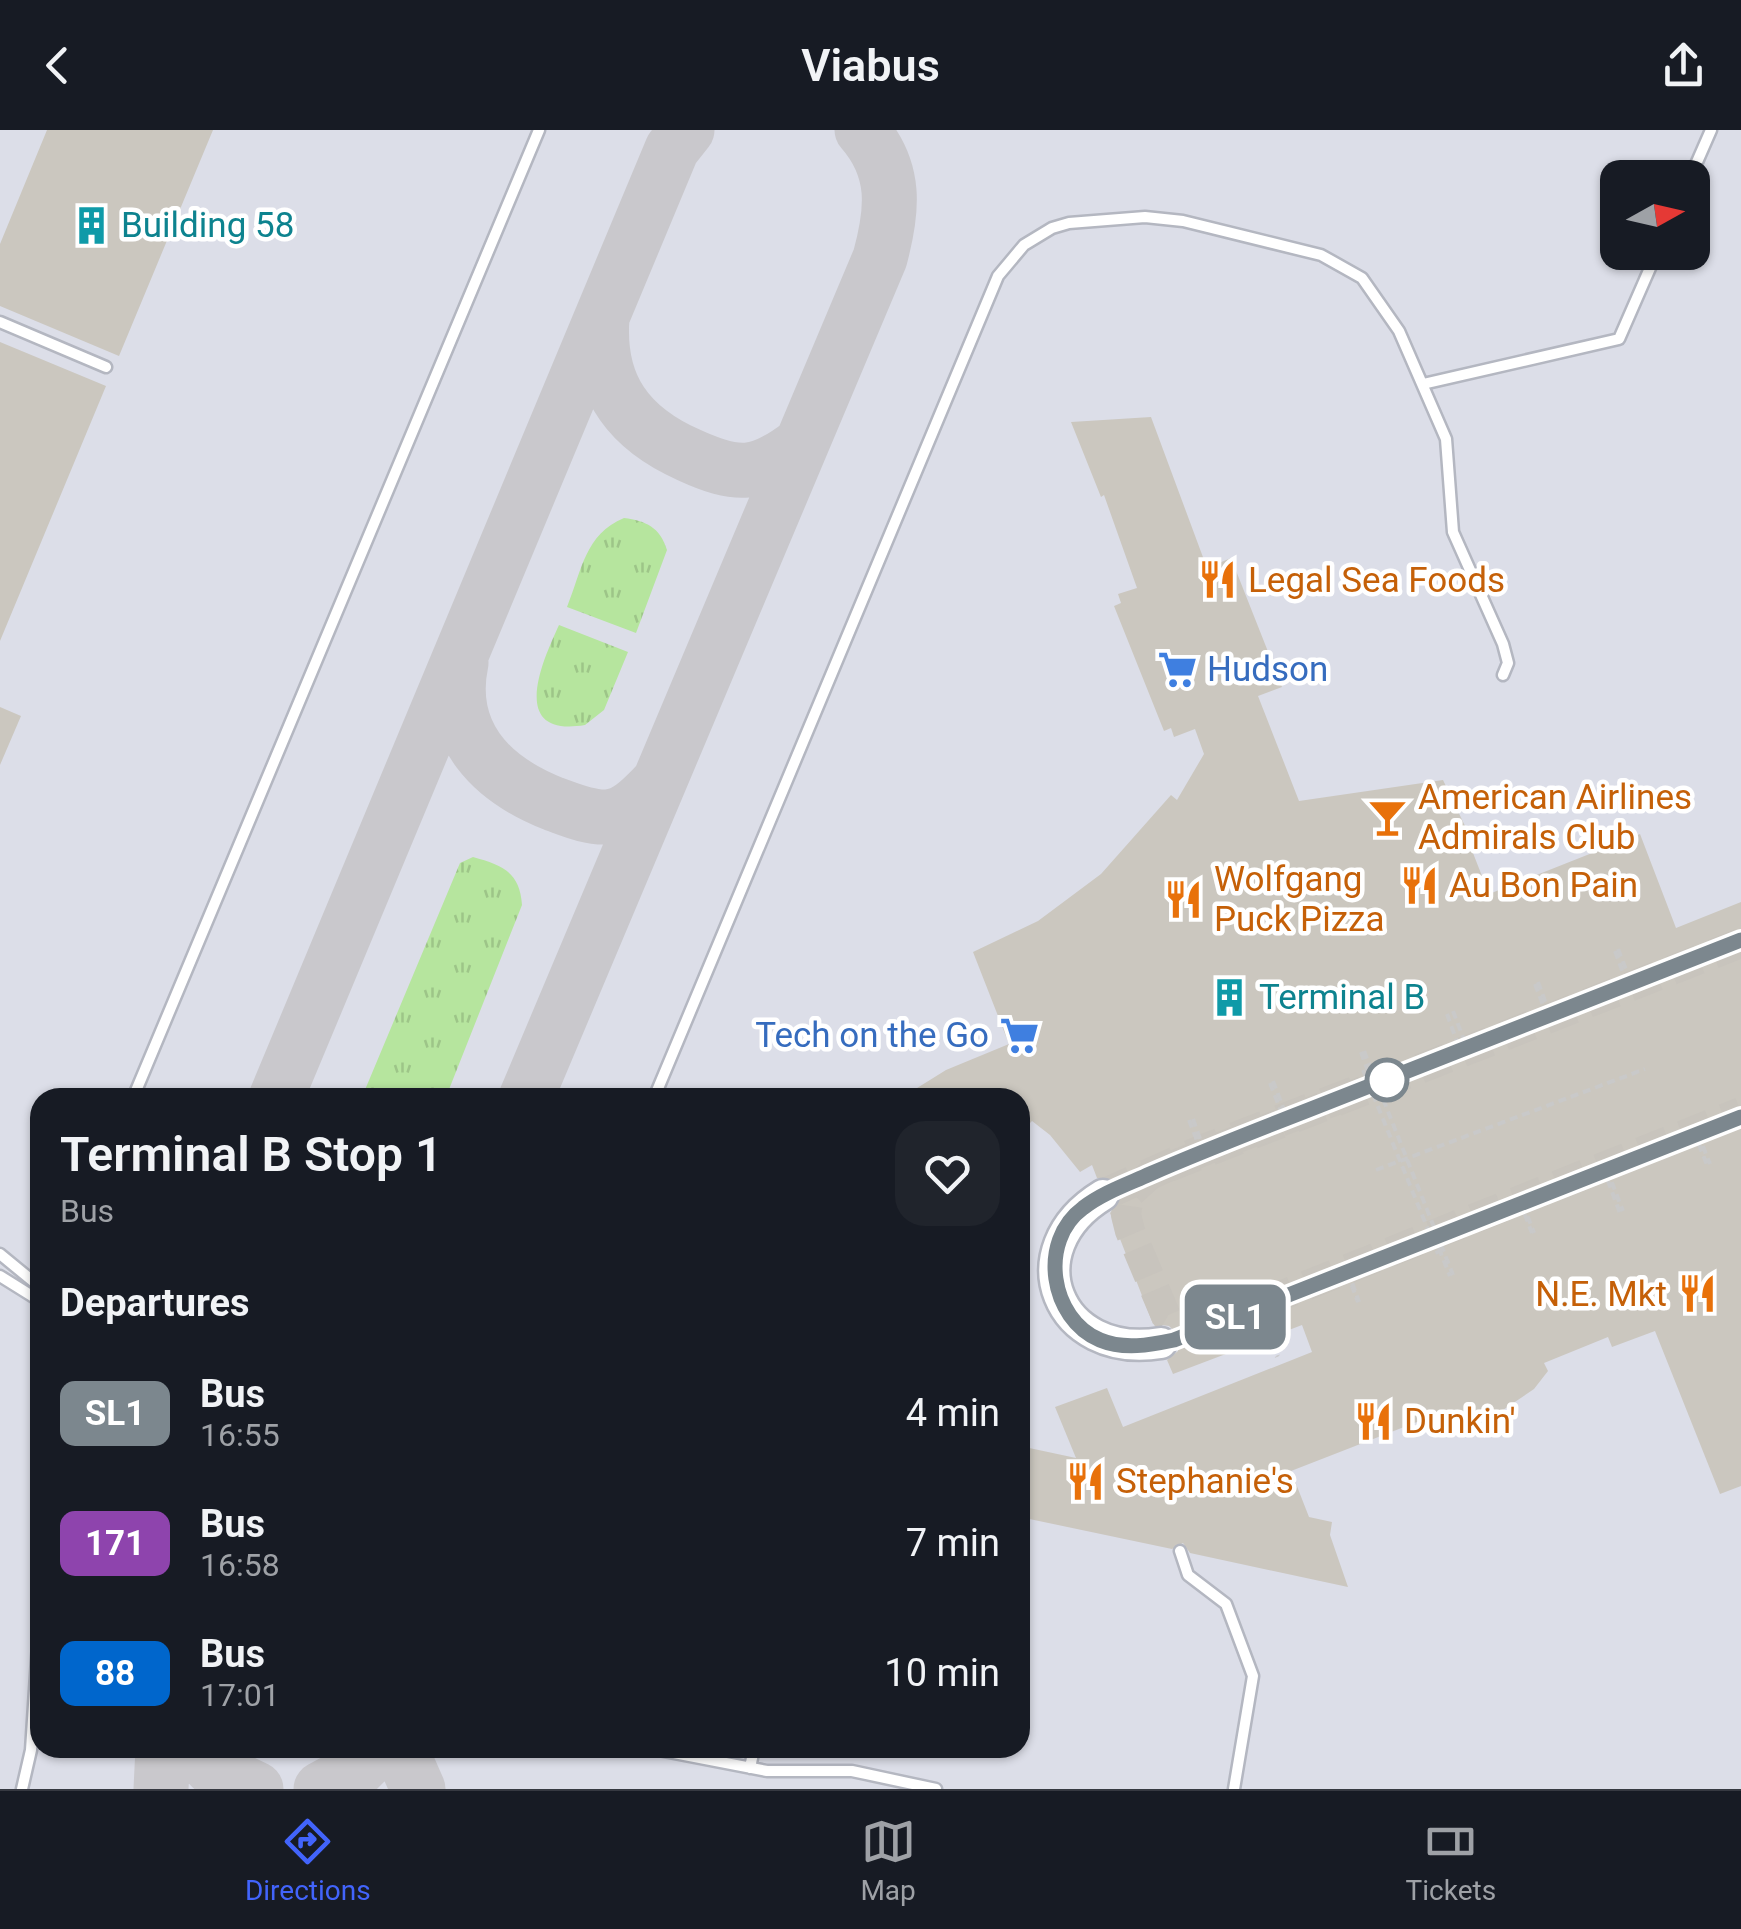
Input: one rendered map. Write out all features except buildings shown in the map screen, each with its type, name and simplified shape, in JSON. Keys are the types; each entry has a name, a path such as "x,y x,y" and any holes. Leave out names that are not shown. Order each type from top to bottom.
{"main road":[{"path":"1104,1195 1082,1208 1064,1230 1055,1258 1059,1296 1076,1323 1101,1340 1130,1346 1161,1343"}],"lane":[{"path":"137,1088 539,130"},
{"path":"1698,160 1711,130"},
{"path":"658,1088 998,276 1014,254 1042,233 1069,222 1145,217 1183,221 1321,255 1362,278 1379,297 1446,439 1452,532 1503,644 1508,662 1503,675"},
{"path":"1422,384 1619,338 1649,270"},
{"path":"0,322 106,368"},
{"path":"0,1254 30,1279"},
{"path":"0,1276 30,1295"},
{"path":"1180,1551 1188,1575 1226,1604 1252,1672 1252,1700 1234,1789"},
{"path":"22,1789 30,1754"},
{"path":"699,1758 750,1768 852,1772 936,1789"},
{"path":"750,1768 752,1758"}],"path":[{"path":"1616,950 1630,984"},
{"path":"1536,983 1549,1016"},
{"path":"1453,1011 1467,1048"},
{"path":"1446,1014 1461,1052"},
{"path":"1374,1087 1362,1052 1451,1276 1434,1236"},
{"path":"1363,1070 1438,1254"},
{"path":"1376,1170 1645,1070"},
{"path":"1272,1082 1286,1120"},
{"path":"1191,1119 1203,1152"},
{"path":"1696,1133 1708,1164"},
{"path":"1605,1169 1622,1212"},
{"path":"1522,1203 1533,1233"},
{"path":"1347,1272 1358,1302"},
{"path":"1258,1308 1277,1356"}],"shaded area":[{"path":"0,130 1741,130 1741,1789 0,1789"}],"green space":[{"path":"624,518 651,527 667,550 636,633 567,607 593,543"},
{"path":"559,625 628,652 604,710 585,725 561,726 546,720 538,708 540,675"},
{"path":"473,857 508,872 518,885 522,905 450,1088 366,1088 460,863"}],"taxiway":[{"path":"280,1088 672,149 687,130"},
{"path":"530,1088 880,258 888,223 887,175 862,130"},
{"path":"602,318 602,342 611,384 633,418 649,432 689,455 734,470 772,463 801,444"},
{"path":"461,663 458,689 468,733 479,752 512,782 554,804 600,817 615,816 629,809 658,783"},
{"path":"161,1789 163,1758"},
{"path":"203,1758 211,1767 256,1789"},
{"path":"321,1789 358,1769 369,1758"},
{"path":"404,1758 418,1789"}],"tunnel":[{"path":"1741,943 1151,1174 1129,1194 1126,1215 1166,1316 1185,1327 1200,1328 1741,1112"},
{"path":"1103,1195 1201,1151 1389,1079"}],"bus line":[{"name":"SL1","path":"1741,940 1201,1151 1104,1195 1074,1216 1058,1243 1055,1258 1059,1296 1076,1323 1101,1340 1144,1346 1174,1340 1741,1117"}],"place":[{"name":"Building 58","path":"91,225"},
{"name":"Legal Sea Foods","path":"1218,580"},
{"name":"Hudson","path":"1177,669"},
{"name":"American Airlines Admirals Club","path":"1388,817"},
{"name":"Au Bon Pain","path":"1419,885"},
{"name":"Wolfgang Puck Pizza","path":"1184,899"},
{"name":"Terminal B","path":"1229,997"},
{"name":"Tech on the Go","path":"1019,1035"},
{"name":"N.E. Mkt","path":"1697,1294"},
{"name":"Dunkin'","path":"1374,1421"},
{"name":"Stephanie's","path":"1086,1481"}]}
